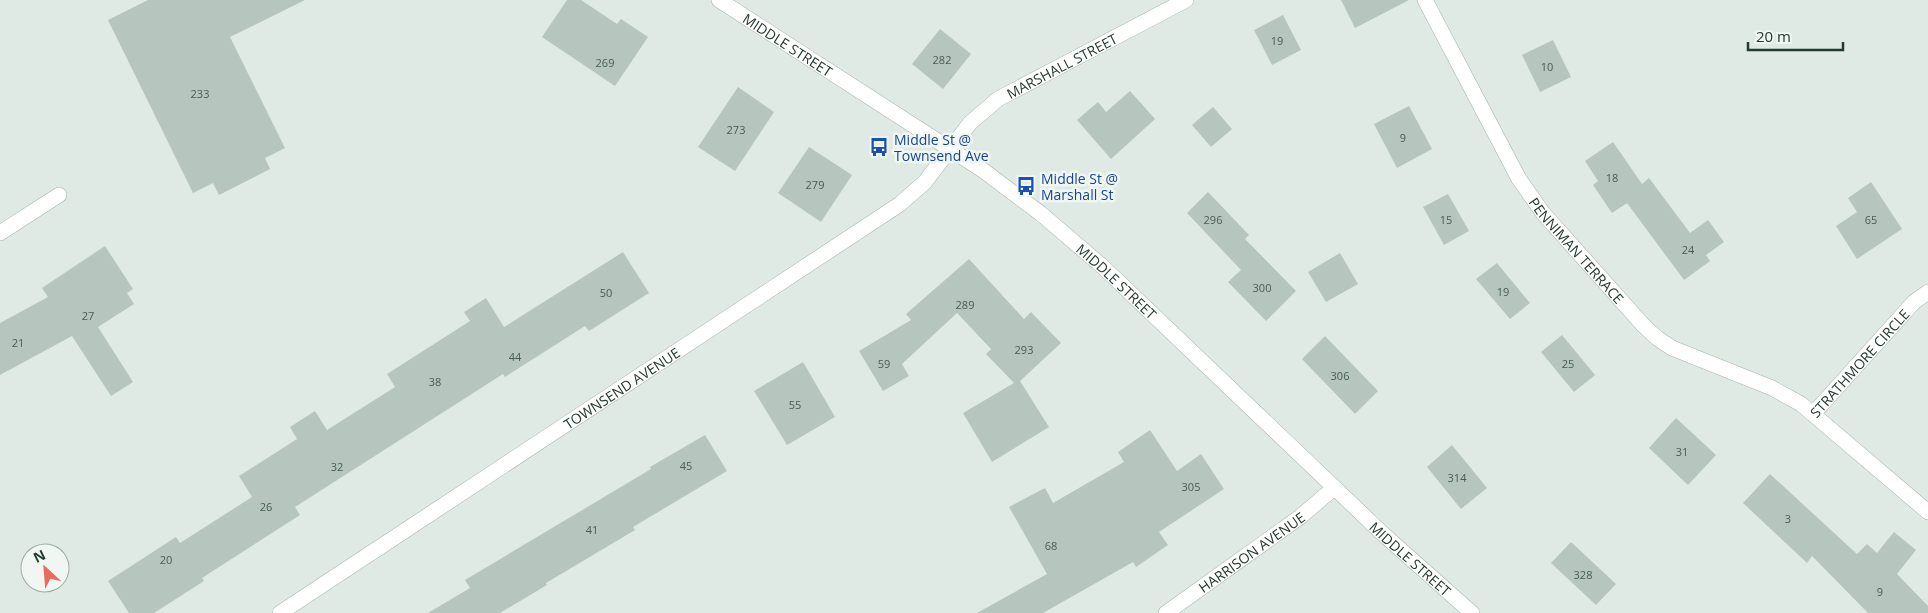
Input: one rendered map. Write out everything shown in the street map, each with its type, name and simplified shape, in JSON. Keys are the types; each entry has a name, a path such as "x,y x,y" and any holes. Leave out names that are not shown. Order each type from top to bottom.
{"street":[{"name":"MIDDLE STREET","path":"719,0 1012,191 1102,266 1334,488 1472,613"},
{"name":"MARSHALL STREET","path":"950,150 970,123 998,99 1186,0"},
{"name":"PENNIMAN TERRACE","path":"1426,0 1509,162 1526,190 1543,213 1643,325 1672,348 1772,388 1801,404 1813,414"},
{"name":"TOWNSEND AVENUE","path":"280,613 900,204 925,182 950,150"},
{"path":"0,233 59,196"},
{"name":"STRATHMORE CIRCLE","path":"1928,292 1914,302 1813,414 1928,512"},
{"name":"HARRISON AVENUE","path":"1166,613 1300,517 1334,488"}],"building":[{"path":"148,0 305,0 230,37 285,148 265,158 270,169 219,195 213,183 193,193 108,20"},
{"path":"567,0 581,0 617,24 621,19 648,37 615,86 542,37"},
{"path":"1341,0 1409,0 1355,28"},
{"path":"1283,15 1301,50 1272,65 1254,30"},
{"path":"940,29 971,54 943,89 912,64"},
{"path":"1553,40 1571,77 1540,92 1522,55"},
{"path":"738,87 774,112 735,171 698,147"},
{"path":"1130,91 1155,119 1111,159 1077,120 1098,102 1106,112"},
{"path":"1409,106 1432,149 1397,168 1374,124"},
{"path":"1213,107 1232,129 1211,147 1192,125"},
{"path":"1613,142 1642,184 1649,178 1690,233 1708,220 1724,242 1706,255 1710,261 1684,280 1627,203 1612,213 1593,185 1598,181 1585,161"},
{"path":"809,147 852,175 821,222 778,193"},
{"path":"1871,182 1902,229 1857,259 1836,226 1857,212 1848,198"},
{"path":"1208,192 1249,235 1245,239 1296,291 1266,321 1228,282 1241,270 1187,213"},
{"path":"1448,194 1469,231 1444,245 1423,207"},
{"path":"105,246 133,289 127,293 134,304 98,327 133,382 111,396 72,336 0,375 0,323 48,297 42,288"},
{"path":"623,252 649,293 589,331 585,326 505,377 503,374 295,507 300,515 202,578 204,581 154,613 129,613 108,581 176,537 180,543 252,497 239,476 297,439 290,427 315,411 327,430 395,387 387,374 470,321 464,312 486,298 504,327"},
{"path":"1340,253 1358,284 1326,302 1308,272"},
{"path":"969,259 1024,319 1031,312 1061,343 1020,381 1049,427 992,462 963,413 1014,383 986,354 991,349 957,313 902,364 909,376 883,391 859,351 911,320 906,314"},
{"path":"1497,263 1530,303 1510,319 1476,279"},
{"path":"1562,335 1595,375 1574,392 1541,352"},
{"path":"1325,336 1378,391 1355,414 1302,359"},
{"path":"803,362 835,417 787,445 754,391"},
{"path":"1676,418 1716,455 1688,485 1649,448"},
{"path":"1150,430 1177,471 1201,454 1224,489 1159,532 1168,545 1136,567 1133,562 1043,613 977,613 1047,574 1009,507 1045,488 1053,503 1124,462 1118,452"},
{"path":"705,435 727,471 633,527 635,530 500,613 428,613 470,588 465,580"},
{"path":"1452,445 1487,488 1461,509 1427,467"},
{"path":"1770,474 1857,554 1867,544 1877,553 1894,532 1916,550 1897,574 1928,606 1928,613 1868,613 1812,556 1807,563 1743,503"},
{"path":"1571,542 1616,584 1596,605 1551,563"}],"place":[{"name":"Middle St @ Townsend Ave","path":"879,147"},
{"name":"Middle St @ Marshall St","path":"1026,186"}]}
